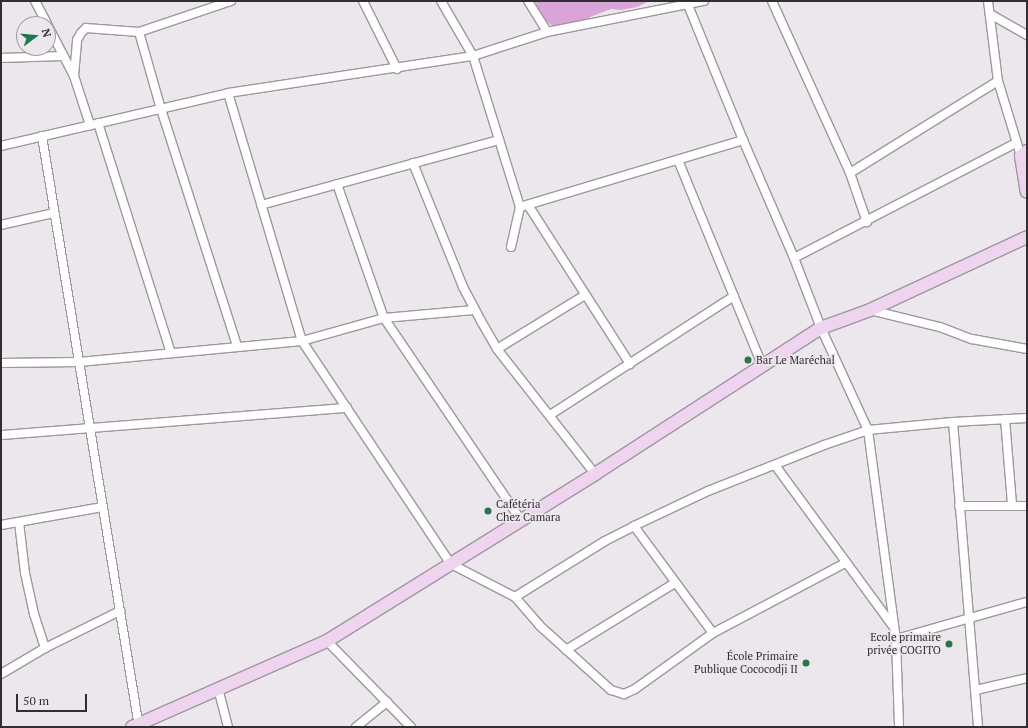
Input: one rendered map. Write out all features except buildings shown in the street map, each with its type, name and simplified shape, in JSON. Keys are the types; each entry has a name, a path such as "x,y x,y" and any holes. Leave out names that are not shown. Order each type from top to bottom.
{"street":[{"path":"35,1 42,16"},
{"path":"74,76 77,40 86,28 138,32 231,1"},
{"path":"363,1 397,69"},
{"path":"441,1 473,56 499,140 524,206 630,364"},
{"path":"528,1 547,32"},
{"path":"1,146 228,93 397,69 473,56 547,32 704,1"},
{"path":"772,1 850,173 867,222"},
{"path":"988,1 998,81 1016,143 1024,154 1027,192"},
{"path":"688,5 743,140 794,258 821,328 868,430 896,639 899,727"},
{"path":"990,14 1027,35"},
{"path":"138,32 161,109 237,346"},
{"path":"56,42 74,76 94,124 171,353"},
{"path":"1,58 63,56"},
{"path":"850,173 998,81"},
{"path":"228,93 302,341 451,564 515,597 539,625 611,690 624,694 641,685 713,633 845,563"},
{"path":"42,136 120,611 136,726 218,688 327,641 594,474 821,328 870,310 1027,237"},
{"path":"261,205 499,140"},
{"path":"524,206 743,140"},
{"path":"794,258 867,222 1016,143"},
{"path":"678,160 762,365"},
{"path":"413,163 474,310 497,349 550,415 594,474"},
{"path":"336,184 384,318 520,519"},
{"path":"511,247 524,206"},
{"path":"1,224 54,213"},
{"path":"497,349 585,295"},
{"path":"550,415 734,296"},
{"path":"1,363 79,362 302,341 384,318 474,310"},
{"path":"870,310 940,327 972,339 1027,349"},
{"path":"1,435 347,408"},
{"path":"515,597 605,541 634,526 708,491 824,445 868,430 953,422 1027,418"},
{"path":"1005,419 1012,505"},
{"path":"953,422 978,727"},
{"path":"775,465 845,563 894,627"},
{"path":"959,506 1027,506"},
{"path":"1,525 102,507"},
{"path":"19,522 25,573 34,614 45,648"},
{"path":"634,526 675,584 713,633"},
{"path":"566,650 675,584"},
{"path":"896,639 1027,602"},
{"path":"1,674 45,648 120,611"},
{"path":"327,641 411,727"},
{"path":"976,690 1027,678"},
{"path":"218,688 228,727"},
{"path":"356,727 387,702"}],"shaded area":[{"path":"535,1 649,1 637,7 621,10 611,9 590,17 581,24 558,30 543,19"}],"place":[{"name":"Bar Le Maréchal","path":"748,360"},
{"name":"Cafétéria Chez Camara","path":"488,511"},
{"name":"Ecole primaire privée COGITO","path":"949,644"},
{"name":"École Primaire Publique Cococodji II","path":"806,663"}]}
